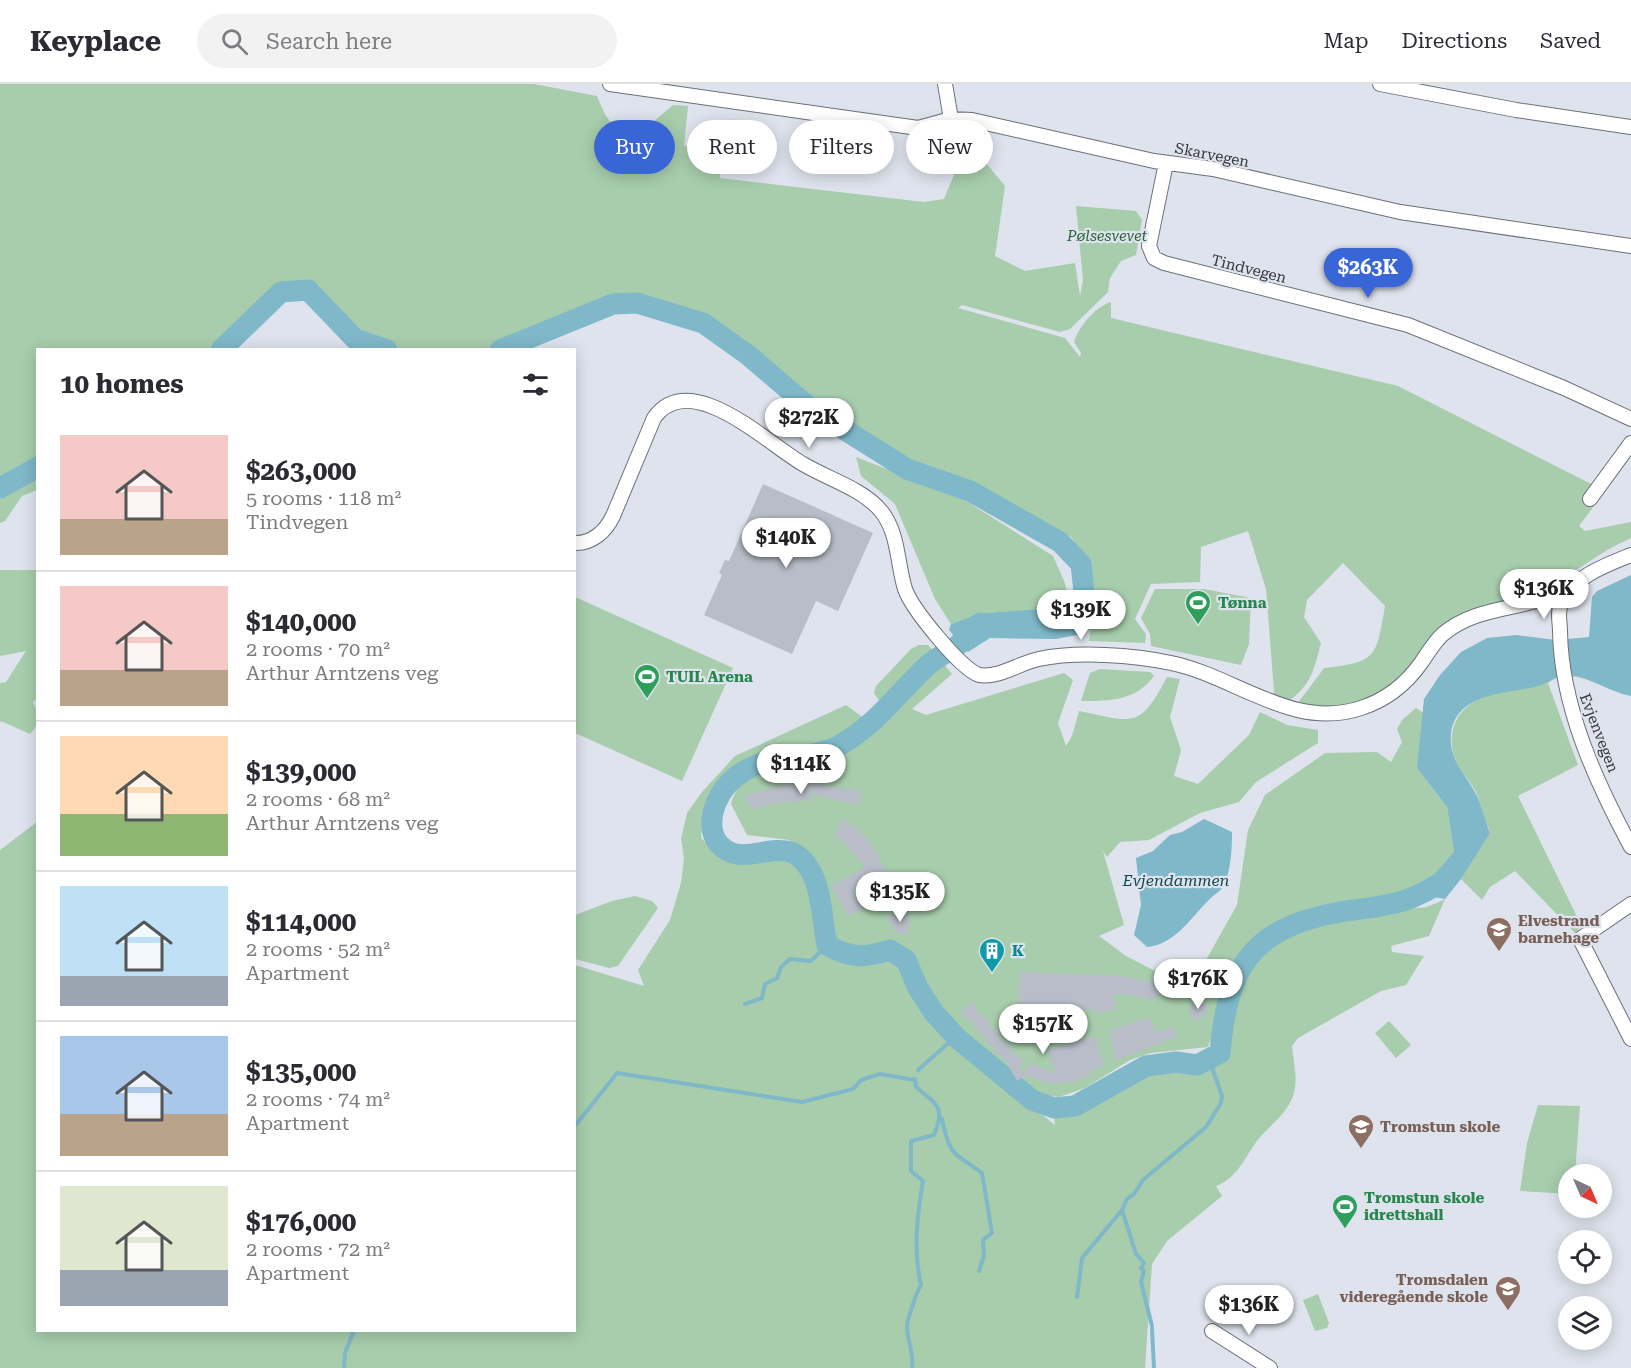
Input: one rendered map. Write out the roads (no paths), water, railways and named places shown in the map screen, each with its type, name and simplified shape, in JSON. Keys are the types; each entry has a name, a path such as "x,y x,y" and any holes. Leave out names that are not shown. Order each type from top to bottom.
{"street":[{"name":"Skarvegen","path":"610,84 913,128 922,128 951,119 979,122 1166,163 1213,169 1426,217 1631,246"},
{"path":"945,84 951,119"},
{"path":"1380,84 1516,110 1631,127"},
{"name":"Tindvegen","path":"1166,163 1149,246 1154,258 1164,263 1408,325 1564,388 1631,419"},
{"path":"576,543 593,539 610,523 659,410 671,403 686,400 700,402 752,428 802,464 870,501 881,512 892,532 909,598 933,629 972,672 984,676 999,673 1032,660 1054,657 1150,659 1185,666 1221,678 1295,711 1341,713 1374,704 1391,694 1412,674 1441,636 1467,618 1567,593 1600,568 1631,555"},
{"path":"1590,499 1631,443"},
{"name":"Evjenvegen","path":"1567,593 1559,609 1564,679 1569,702 1613,812 1631,847"},
{"path":"1631,904 1580,939 1631,1039"},
{"path":"1212,1331 1270,1368"}],"water":[{"path":"1060,542 1079,564 1090,586 1089,608 1077,635 1056,639 990,638 968,652 949,630 951,624 978,614 1040,609 1063,625 1072,602 1075,583"},
{"path":"1631,575 1631,696 1578,676 1566,675 1535,687 1492,695 1467,706 1458,715 1452,728 1452,752 1478,798 1490,833 1461,879 1445,899 1423,895 1419,892 1454,852 1447,807 1417,768 1424,699 1440,675 1461,652 1487,638 1516,635 1556,640 1589,637 1592,597 1597,591"},
{"name":"Evjendammen","path":"1204,819 1232,832 1230,864 1225,883 1176,934 1167,941 1147,947 1134,935 1141,905 1136,858 1153,851 1170,835 1182,832"}],"waterway":[{"path":"223,348 281,292 308,290 355,339 381,348"},
{"path":"505,348 613,304 637,303 703,323 748,355 810,408 907,469 970,491 1060,542 1081,564 1084,592"},
{"path":"0,488 36,468"},
{"path":"980,623 958,645 931,663 876,719 853,737 826,750 769,761 742,772 730,782 716,802 712,827 718,843 729,852 742,855 780,850 793,853 804,861 817,885 827,945 844,953 858,956 890,950 906,960 918,988 934,1013 957,1038 1032,1100 1054,1108 1075,1106 1146,1066 1176,1062 1197,1065 1220,1053 1223,1024 1237,977 1248,958 1263,943 1282,930 1306,920 1406,900 1433,888 1447,878"},
{"path":"745,1004 762,998 765,984 777,978 781,967 790,959 811,961 827,945"},
{"path":"918,1070 951,1041 959,1040"},
{"path":"1077,1297 1082,1258 1122,1210 1127,1199 1134,1194 1143,1180 1206,1127 1221,1103 1222,1096 1209,1059"},
{"path":"576,1124 617,1073 802,1102 853,1089 861,1080 880,1074 915,1080"},
{"path":"912,1368 907,1326 921,1285 917,1259 917,1233 923,1181 911,1171 911,1141 934,1135 939,1118 937,1107 916,1087 915,1079"},
{"path":"942,1119 948,1141 954,1152 982,1173 992,1233 983,1240 984,1256 979,1271"},
{"path":"1122,1210 1136,1254 1144,1263 1141,1268 1144,1271 1141,1282 1152,1326"},
{"path":"1152,1329 1154,1368"},
{"path":"344,1368 345,1353 353,1332"}],"place":[{"name":"Tønna","path":"1198,626"},
{"name":"TUIL Arena","path":"647,700"},
{"name":"Elvestrand barnehage","path":"1499,953"},
{"name":"K","path":"992,974"},
{"name":"Tromstun skole","path":"1361,1150"},
{"name":"Tromstun skole idrettshall","path":"1345,1230"},
{"name":"Tromsdalen videregående skole","path":"1508,1312"}],"park label":[{"name":"Pølsesvevet","path":"1107,236"}]}
